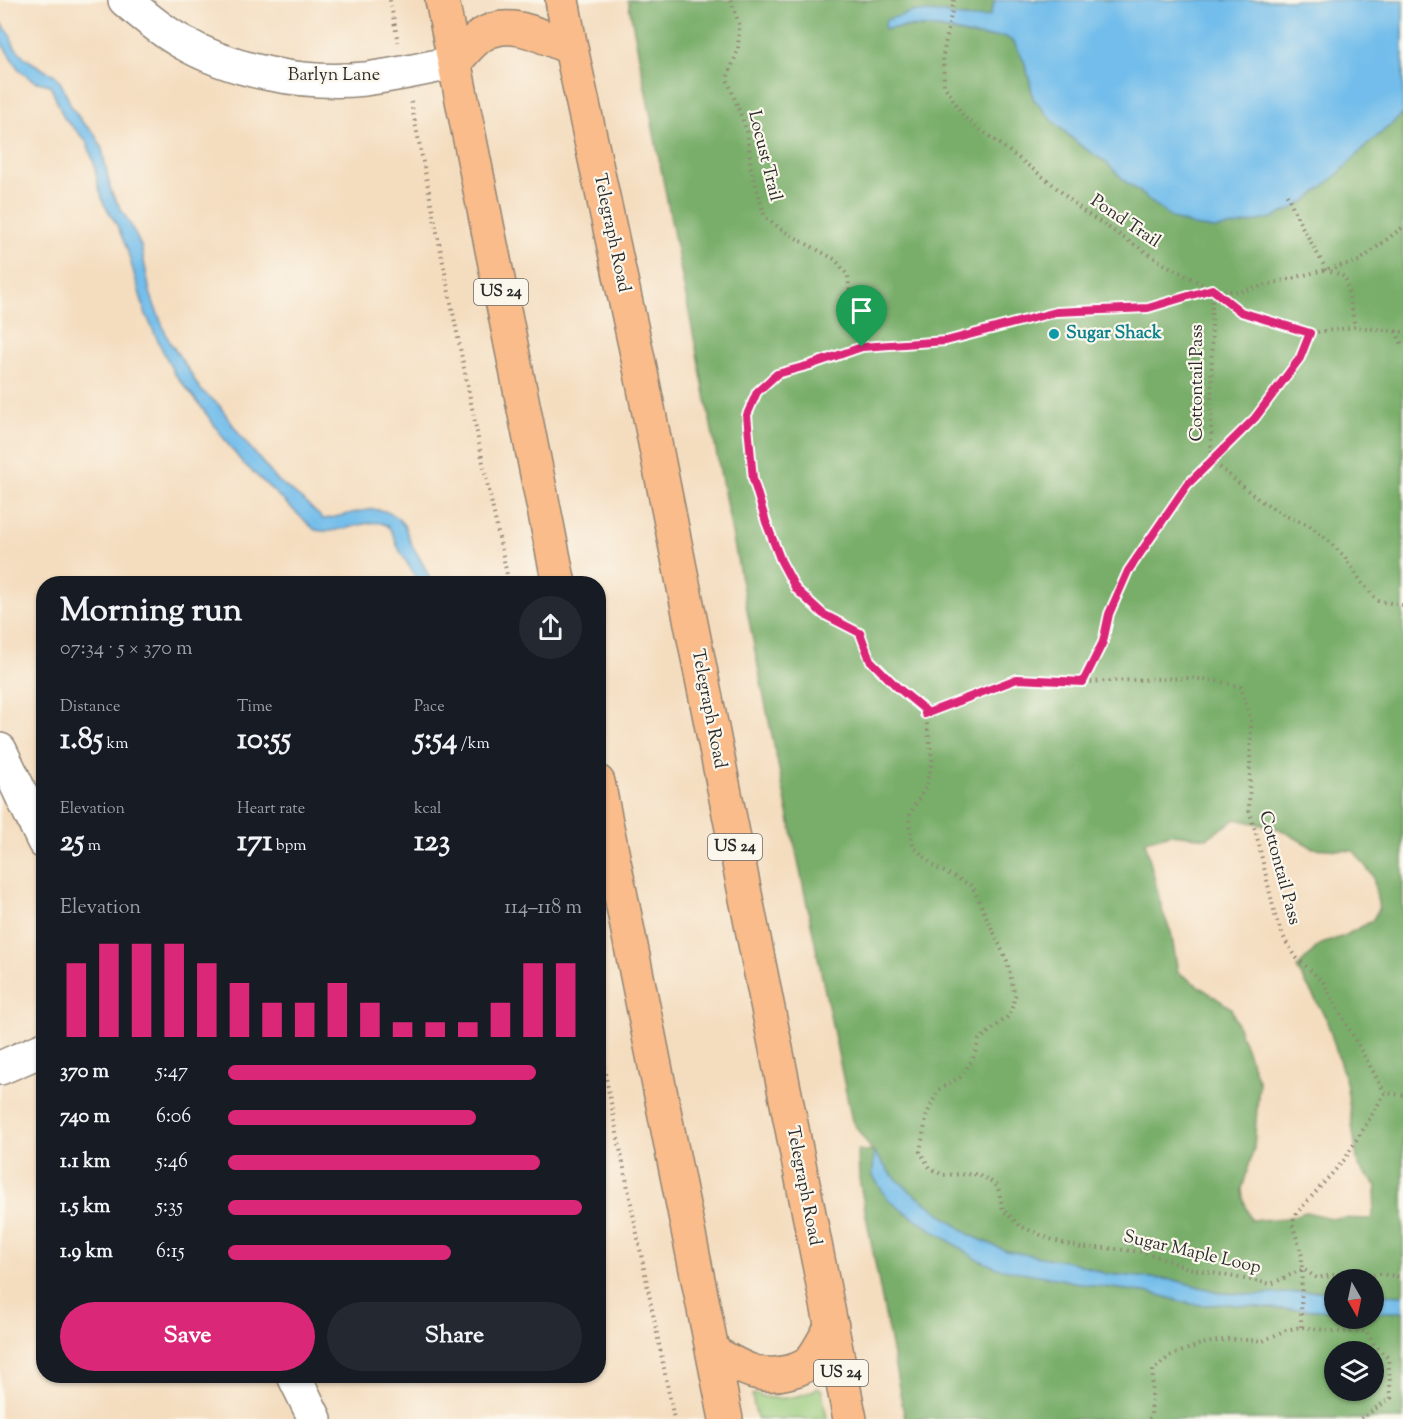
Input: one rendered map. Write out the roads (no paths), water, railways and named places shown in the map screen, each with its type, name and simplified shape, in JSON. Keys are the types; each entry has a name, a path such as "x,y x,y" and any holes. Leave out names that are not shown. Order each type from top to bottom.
{"highway":[{"name":"US 24","path":"442,0 557,576"},
{"name":"Telegraph Road","path":"562,0 640,368 850,1419"},
{"path":"455,62 481,35 512,27 525,29 571,48"},
{"path":"606,822 726,1419"},
{"path":"713,1352 747,1370 778,1375 795,1371 811,1361 832,1326"}],"street":[{"name":"Barlyn Lane","path":"125,0 179,41 222,62 270,75 317,80 362,79 405,73 455,62"},
{"path":"0,750 36,825"},
{"path":"0,1068 36,1052"},
{"path":"297,1383 315,1419"}],"water":[{"path":"995,0 1403,0 1403,114 1337,175 1307,200 1292,209 1272,218 1235,226 1214,229 1194,226 1174,219 1156,206 1127,183 1106,162 1081,146 1053,121 1033,98 1024,61 1014,42 1004,36 979,36 930,27 884,29 886,20 912,12 945,13 973,18 990,16"},
{"path":"0,22 10,34 14,46 25,58 55,75 72,108 95,134 102,149 111,192 141,246 150,292 169,341 202,391 219,405 242,438 276,479 323,519 365,510 385,511 394,516 404,526 428,576 415,576 400,552 391,531 384,524 372,523 334,530 315,530 242,462 174,373 159,343 145,312 127,249 116,223 104,204 87,142 64,118 50,85 34,81 20,71 0,41"},
{"path":"874,1152 890,1173 911,1192 970,1235 1006,1251 1075,1263 1106,1274 1174,1280 1222,1293 1257,1295 1324,1291 1324,1310 1228,1304 1190,1304 1152,1293 1088,1285 997,1268 977,1259 902,1210 888,1199 873,1176"},
{"path":"1384,1294 1403,1295 1403,1312 1384,1312"}],"place":[{"name":"Sugar Shack","path":"1054,334"}]}
